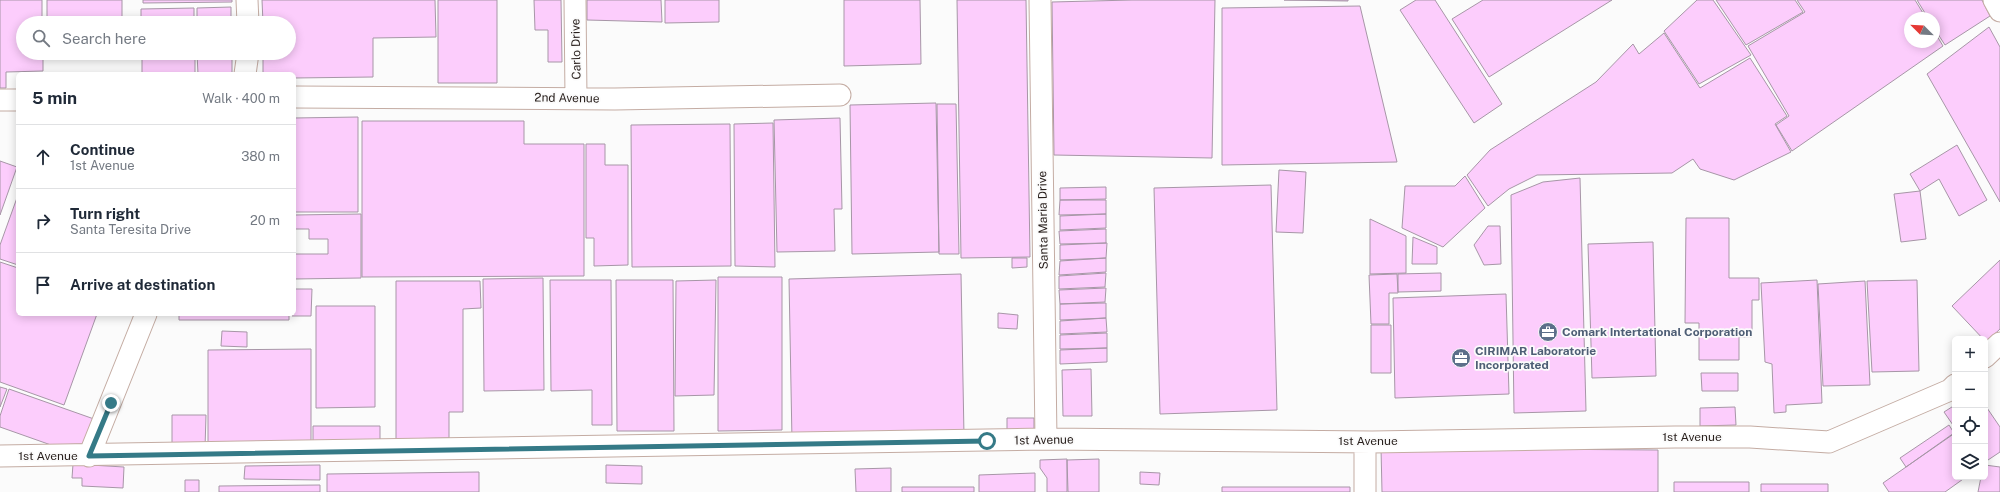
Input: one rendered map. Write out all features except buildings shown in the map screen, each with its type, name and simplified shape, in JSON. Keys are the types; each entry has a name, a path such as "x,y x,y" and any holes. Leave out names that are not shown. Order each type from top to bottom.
{"street":[{"path":"247,0 248,16"},
{"name":"Carlo Drive","path":"575,0 576,98"},
{"name":"Santa Maria Drive","path":"1040,0 1046,440"},
{"path":"1994,0 2000,11"},
{"path":"245,72 247,60"},
{"name":"2nd Avenue","path":"296,97 773,98 840,95"},
{"path":"0,100 16,100"},
{"path":"89,456 145,316"},
{"path":"1988,354 2000,343"},
{"name":"1st Avenue","path":"0,456 89,456 1046,440 1365,442 1750,437 1829,442 1952,388"},
{"path":"1365,442 1365,492"}],"place":[{"name":"Comark Intertational Corporation","path":"1548,332"},
{"name":"CIRIMAR Laboratorie Incorporated","path":"1461,358"}],"route":[{"path":"111,403 89,456 987,441"}]}
